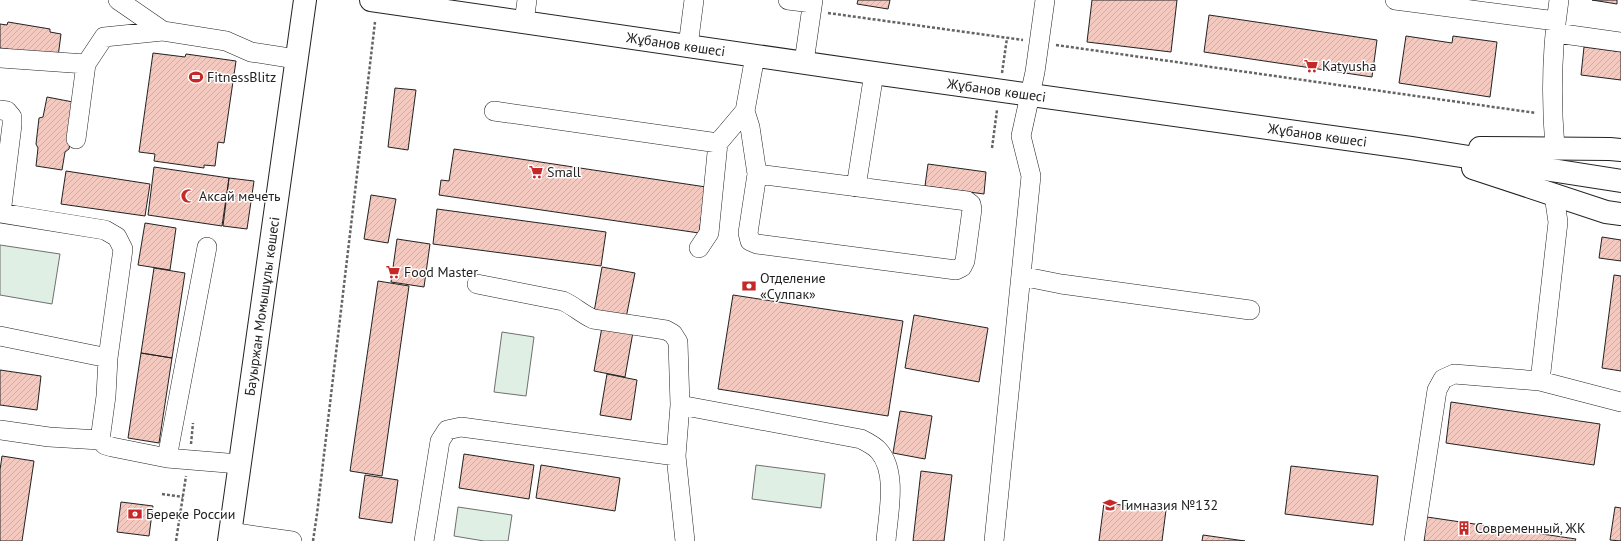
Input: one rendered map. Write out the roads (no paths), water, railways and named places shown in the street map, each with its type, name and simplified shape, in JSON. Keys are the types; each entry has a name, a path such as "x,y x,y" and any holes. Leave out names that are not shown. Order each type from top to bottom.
{"main road":[{"name":"Бауыржан Момышұлы көшесі","path":"230,536 305,0"},
{"name":"Жұбанов көшесі","path":"371,0 455,6 524,22 874,73 1411,148 1621,181"},
{"path":"1411,148 1555,148 1621,150"},
{"path":"1411,148 1606,212 1621,214"}],"street":[{"path":"118,0 163,31"},
{"path":"524,22 527,0"},
{"path":"688,46 694,0"},
{"path":"788,0 813,2 804,62"},
{"path":"994,541 1031,176 1021,136 1035,72 1045,0"},
{"path":"1395,0 1556,27 1621,42"},
{"path":"1555,148 1552,115 1556,27 1560,0"},
{"path":"76,139 86,64 104,37 163,31 226,41 250,52 296,59"},
{"path":"755,56 745,111 750,127 757,174 748,233 750,240 757,244 956,270 962,268 965,261 972,209 971,204 967,201 757,174"},
{"path":"0,58 86,64"},
{"path":"856,187 874,73"},
{"path":"0,110 7,111 12,117 1,213 104,230 117,237 123,249 108,358 106,396 100,440"},
{"path":"494,111 718,143"},
{"path":"699,248 709,233 718,143 745,111"},
{"path":"1540,381 1558,222 1554,195"},
{"path":"167,458 207,247"},
{"path":"1021,276 1250,310"},
{"path":"477,284 563,301 572,305 582,314 594,319 666,330 673,334 678,342 680,405 676,456 685,541"},
{"path":"0,336 108,358"},
{"path":"1414,541 1438,390 1443,379 1454,374 1540,381 1621,402"},
{"path":"680,405 862,439 879,450 889,468 891,484 886,541"},
{"path":"424,541 440,441 447,430 461,427 676,456"},
{"path":"0,430 49,437 100,440 105,445 112,447 167,458 239,464"},
{"path":"230,536 292,541"}],"place":[{"name":"Katyusha","path":"1311,66"},
{"name":"FitnessBlitz","path":"196,77"},
{"name":"Small","path":"536,172"},
{"name":"Аксай мечеть","path":"188,196"},
{"name":"Food Master","path":"393,272"},
{"name":"Отделение «Сулпак»","path":"749,286"},
{"name":"Гимназия №132","path":"1110,505"},
{"name":"Береке России","path":"135,514"},
{"name":"Современный, ЖК","path":"1464,528"}]}
